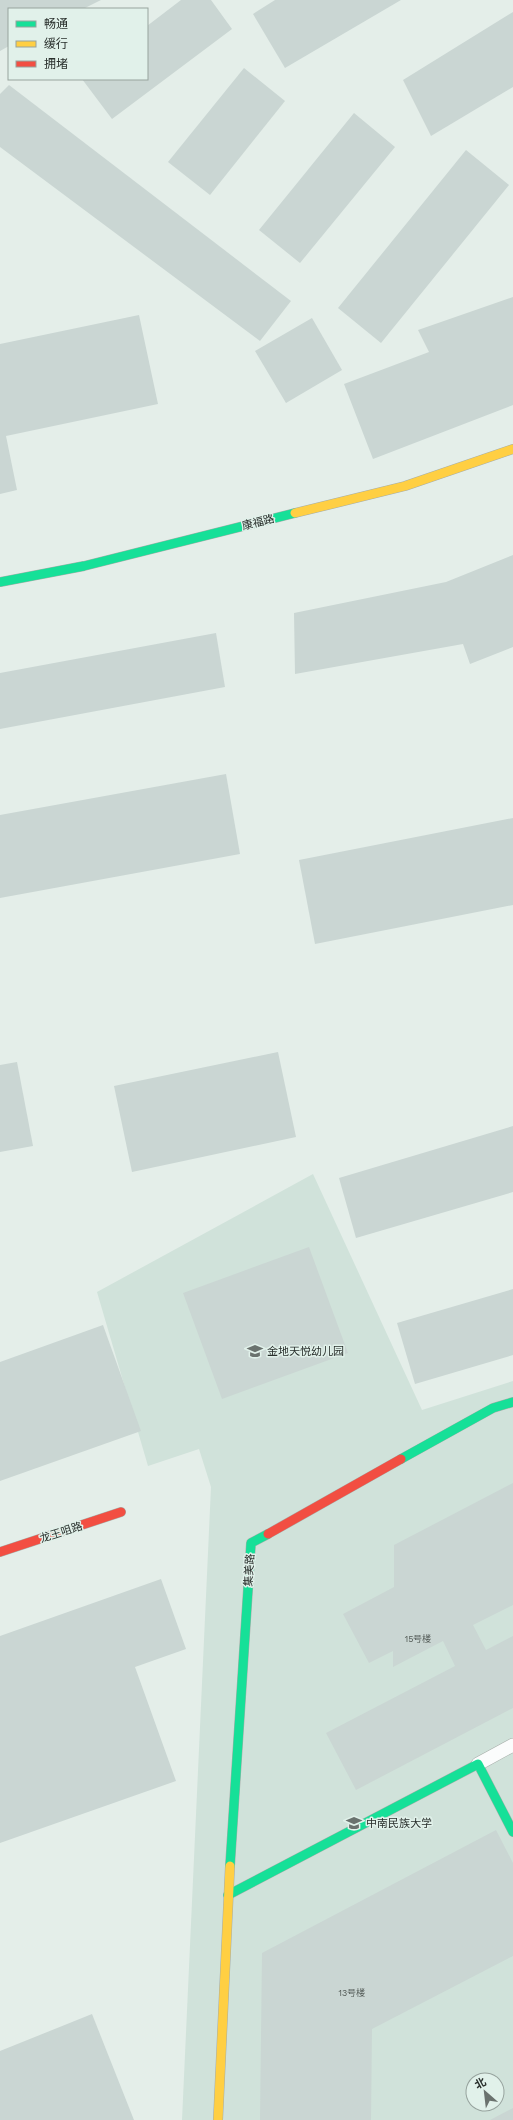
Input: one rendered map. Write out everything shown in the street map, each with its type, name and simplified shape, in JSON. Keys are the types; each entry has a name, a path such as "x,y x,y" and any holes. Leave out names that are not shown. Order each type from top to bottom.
{"street":[{"name":"康福路","path":"0,582 84,566 405,486 513,449"},
{"name":"集美路","path":"228,1895 251,1543 493,1408 513,1402"},
{"name":"龙王咀路","path":"0,1552 122,1512"},
{"path":"218,2120 228,1895 478,1764 513,1832"}],"lane":[{"path":"478,1764 513,1746"}],"shaded area":[{"name":"中南民族大学","path":"313,1174 422,1410 513,1381 513,2120 182,2120 211,1487 199,1449 148,1466 97,1292"}],"building":[{"path":"0,0 101,0 85,8 8,8 8,47 0,51"},
{"path":"181,0 211,0 232,29 112,119 83,80 148,80 148,25"},
{"path":"275,0 401,0 285,68 253,14"},
{"path":"513,12 513,87 431,136 403,80"},
{"path":"244,68 285,101 210,195 168,162"},
{"path":"9,85 291,301 260,341 0,147 0,94"},
{"path":"354,113 395,147 300,263 259,230"},
{"path":"466,150 509,185 381,343 338,308"},
{"path":"513,297 513,405 373,459 344,384 429,352 418,330"},
{"path":"139,315 158,404 6,436 17,490 0,494 0,344"},
{"path":"312,318 342,370 286,403 255,351"},
{"path":"513,555 513,647 470,664 463,644 295,674 294,613 446,582"},
{"path":"216,633 225,687 0,729 0,673"},
{"path":"226,774 240,854 0,898 0,815"},
{"path":"513,818 513,905 315,944 299,860"},
{"path":"278,1052 296,1137 132,1172 114,1086"},
{"path":"17,1062 33,1146 0,1152 0,1065"},
{"path":"513,1126 513,1192 356,1238 339,1178"},
{"path":"309,1247 348,1353 222,1399 183,1293"},
{"path":"513,1289 513,1355 415,1384 397,1323"},
{"path":"103,1325 141,1431 0,1481 0,1362"},
{"path":"513,1483 513,1605 473,1625 486,1650 513,1636 513,1708 356,1790 326,1733 455,1666 443,1641 393,1667 393,1651 369,1663 343,1614 394,1587 394,1545"},
{"path":"161,1579 186,1649 135,1667 176,1781 0,1843 0,1636"},
{"path":"496,1830 513,1863 513,1956 372,2029 371,2120 260,2120 262,1953"},
{"path":"92,2014 134,2120 0,2120 0,2051"},
{"path":"513,2108 513,2120 490,2120"}],"traffic: fast":[{"path":"0,582 84,566 295,513"},
{"path":"401,1459 493,1408 513,1402"},
{"path":"230,1866 251,1543 268,1534"},
{"path":"228,1895 478,1764 513,1832"}],"traffic: slow":[{"path":"295,513 405,486 513,449"},
{"path":"218,2120 230,1866"}],"traffic: jam":[{"path":"268,1534 401,1459"},
{"path":"0,1552 121,1512"}],"place":[{"name":"金地天悦幼儿园","path":"255,1351"},
{"name":"中南民族大学","path":"354,1823"}]}
